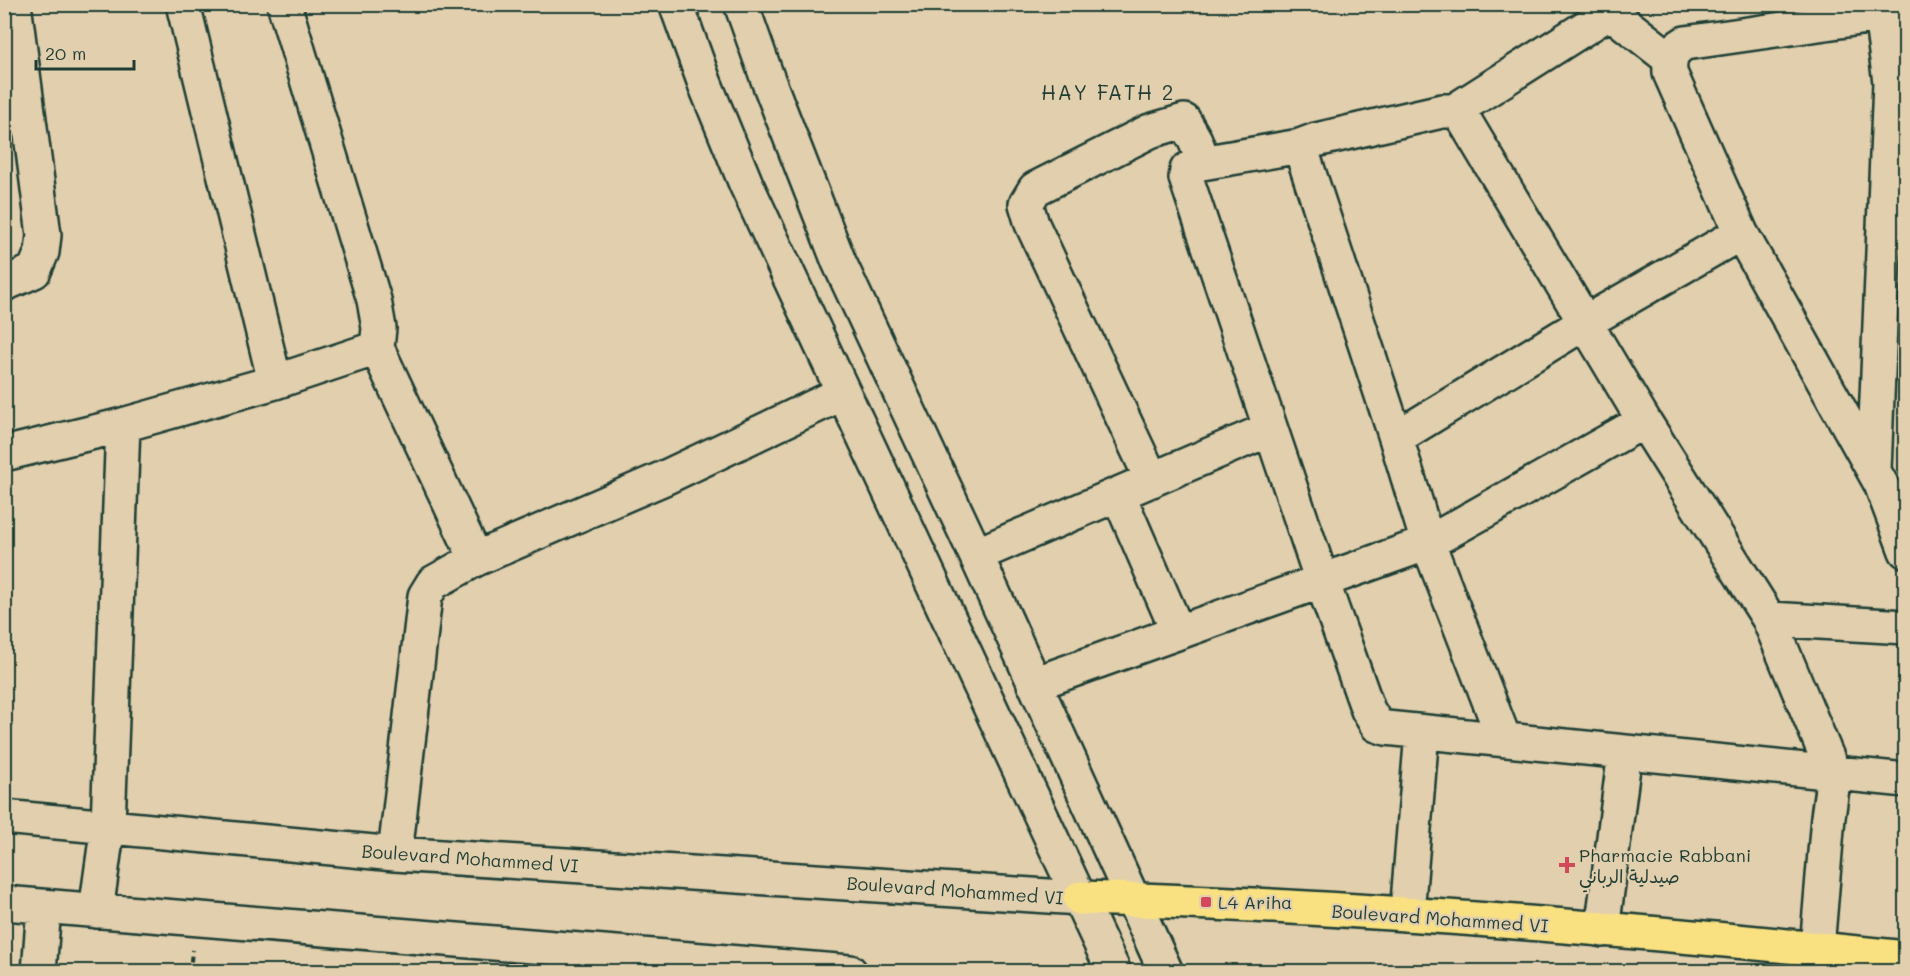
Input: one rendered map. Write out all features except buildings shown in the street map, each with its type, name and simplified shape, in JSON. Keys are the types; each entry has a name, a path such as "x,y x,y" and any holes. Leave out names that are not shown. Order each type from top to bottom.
{"main road":[{"name":"Boulevard Mohammed VI","path":"1080,898 1206,902 1407,914 1817,948 1905,958"}],"street":[{"path":"4,284 34,271 42,252 44,235 14,4"},
{"path":"183,4 275,382"},
{"path":"284,4 374,300 379,328 377,348 476,559"},
{"path":"741,4 839,262 976,555 1166,972"},
{"path":"679,5 705,84 746,184 1114,972"},
{"path":"1670,59 1609,8 1454,111 1442,111 1328,137 1300,146 1196,164 1187,170 1186,178 1322,581 1368,710 1377,725 1422,732 1905,780"},
{"path":"1887,480 1741,233 1670,73 1670,59 1675,48 1685,43 1893,13 1890,82 1887,480 1905,551"},
{"path":"1454,111 1463,117 1644,421 1769,619 1834,774 1817,948"},
{"path":"1152,480 1032,224 1026,204 1035,189 1150,131 1184,121 1196,140 1200,153 1196,164"},
{"path":"1300,146 1428,543 1504,739"},
{"path":"1396,438 1586,322 1741,233"},
{"path":"4,454 123,425 275,382 377,348"},
{"path":"395,854 424,596 433,583 476,559 664,478 843,393"},
{"path":"1034,684 1428,543 1644,421"},
{"path":"96,911 108,825 123,425"},
{"path":"976,555 1270,429"},
{"path":"1118,494 1178,632"},
{"path":"1769,619 1905,627"},
{"path":"1407,914 1422,732"},
{"path":"1602,930 1625,752"},
{"name":"Boulevard Mohammed VI","path":"4,817 108,825 395,854 1080,898"},
{"path":"4,903 850,972"},
{"path":"39,972 44,907"}],"place":[{"name":"Pharmacie Rabbani صيدلية الرباني","path":"1567,865"},
{"name":"L4 Ariha","path":"1206,902"}],"district":[{"name":"HAY FATH 2","path":"1108,91"}]}
